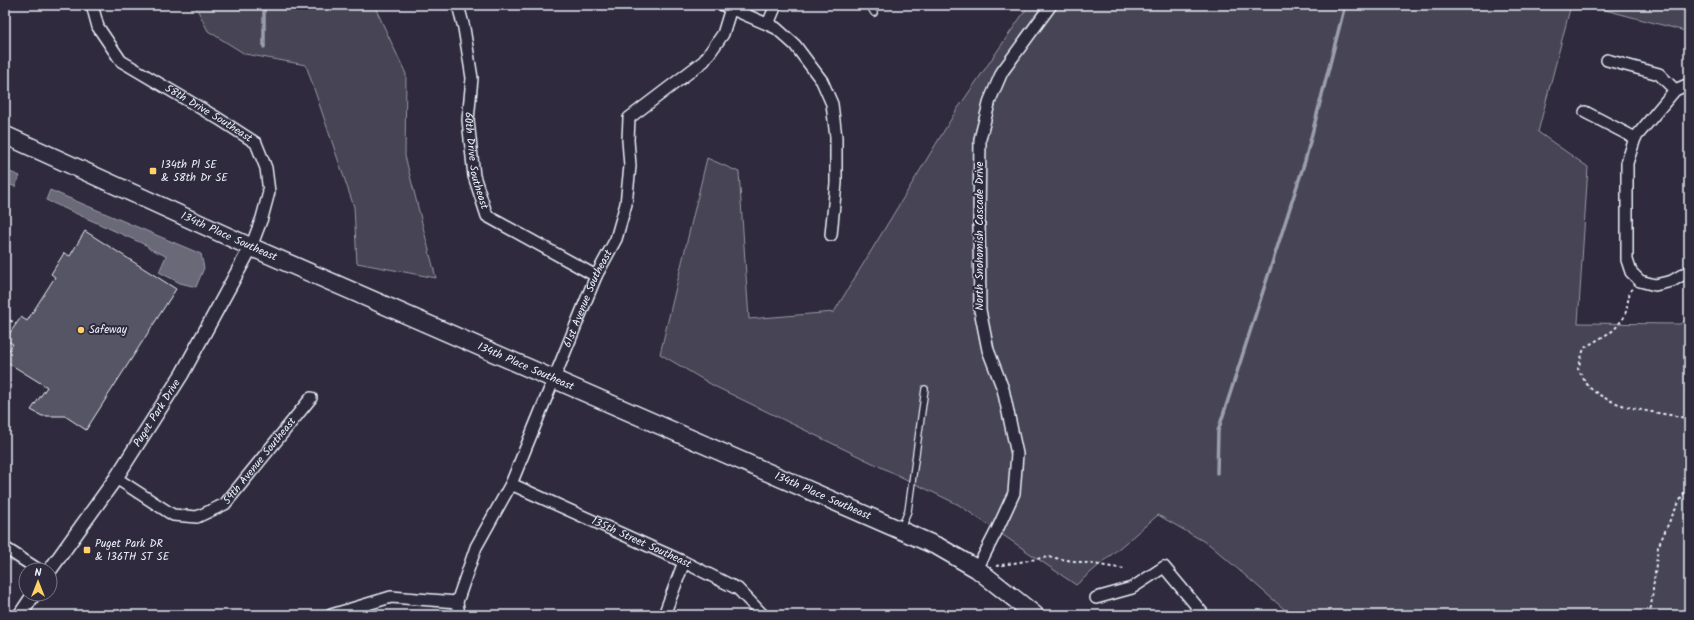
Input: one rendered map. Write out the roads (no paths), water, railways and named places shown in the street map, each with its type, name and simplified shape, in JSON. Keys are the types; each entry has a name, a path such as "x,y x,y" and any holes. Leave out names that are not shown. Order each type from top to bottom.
{"main road":[{"name":"134th Place Southeast","path":"5,135 251,247 939,547 977,569 1036,615"}],"street":[{"name":"58th Drive Southeast","path":"92,5 98,27 121,61 220,119 256,143 266,168 269,192 262,218 251,247"},
{"name":"60th Drive Southeast","path":"458,5 464,28 472,78 468,120 474,176 487,216 596,276"},
{"path":"768,24 776,5"},
{"name":"North Snohomish Cascade Drive","path":"977,569 1014,493 1017,454 1012,425 1003,389 988,350 980,310 980,139 990,100 1002,72 1051,5"},
{"name":"61st Avenue Southeast","path":"459,615 457,602 476,547 511,484 596,276 616,239 626,204 630,166 628,140 629,118 704,61 723,34 727,6"},
{"path":"727,6 776,28 795,45 822,81 832,104 836,137 836,183 831,235"},
{"path":"1607,60 1659,74 1675,90"},
{"path":"1689,84 1675,90 1635,138 1627,163 1627,260 1631,272 1640,281 1655,285 1672,281 1689,271"},
{"path":"1585,112 1635,138"},
{"name":"Puget Park Drive","path":"56,562 116,478 182,374 251,247"},
{"name":"59th Avenue Southeast","path":"116,478 173,515 197,517 225,504 311,398"},
{"name":"135th Street Southeast","path":"511,484 684,562 738,589 763,615"},
{"path":"5,548 27,562"},
{"path":"664,615 684,562"},
{"path":"1096,598 1132,588 1164,568 1204,615"},
{"path":"331,615 391,597 457,602"},
{"path":"20,615 29,602"}],"lane":[{"path":"869,5 874,13"},
{"path":"900,530 908,511 925,389"}],"water":[{"path":"5,170 20,176 15,187 5,182"},
{"path":"50,190 201,254 204,268 196,287 180,283 159,272 166,256 148,248 148,246 46,200"}],"waterway":[{"path":"264,47 264,11 266,5"},
{"path":"1217,473 1218,431 1305,161 1345,5"}],"place":[{"name":"134th Pl SE & 58th Dr SE","path":"153,171"},
{"name":"Safeway","path":"81,330"},
{"name":"Puget Park DR & 136TH ST SE","path":"87,550"}]}
